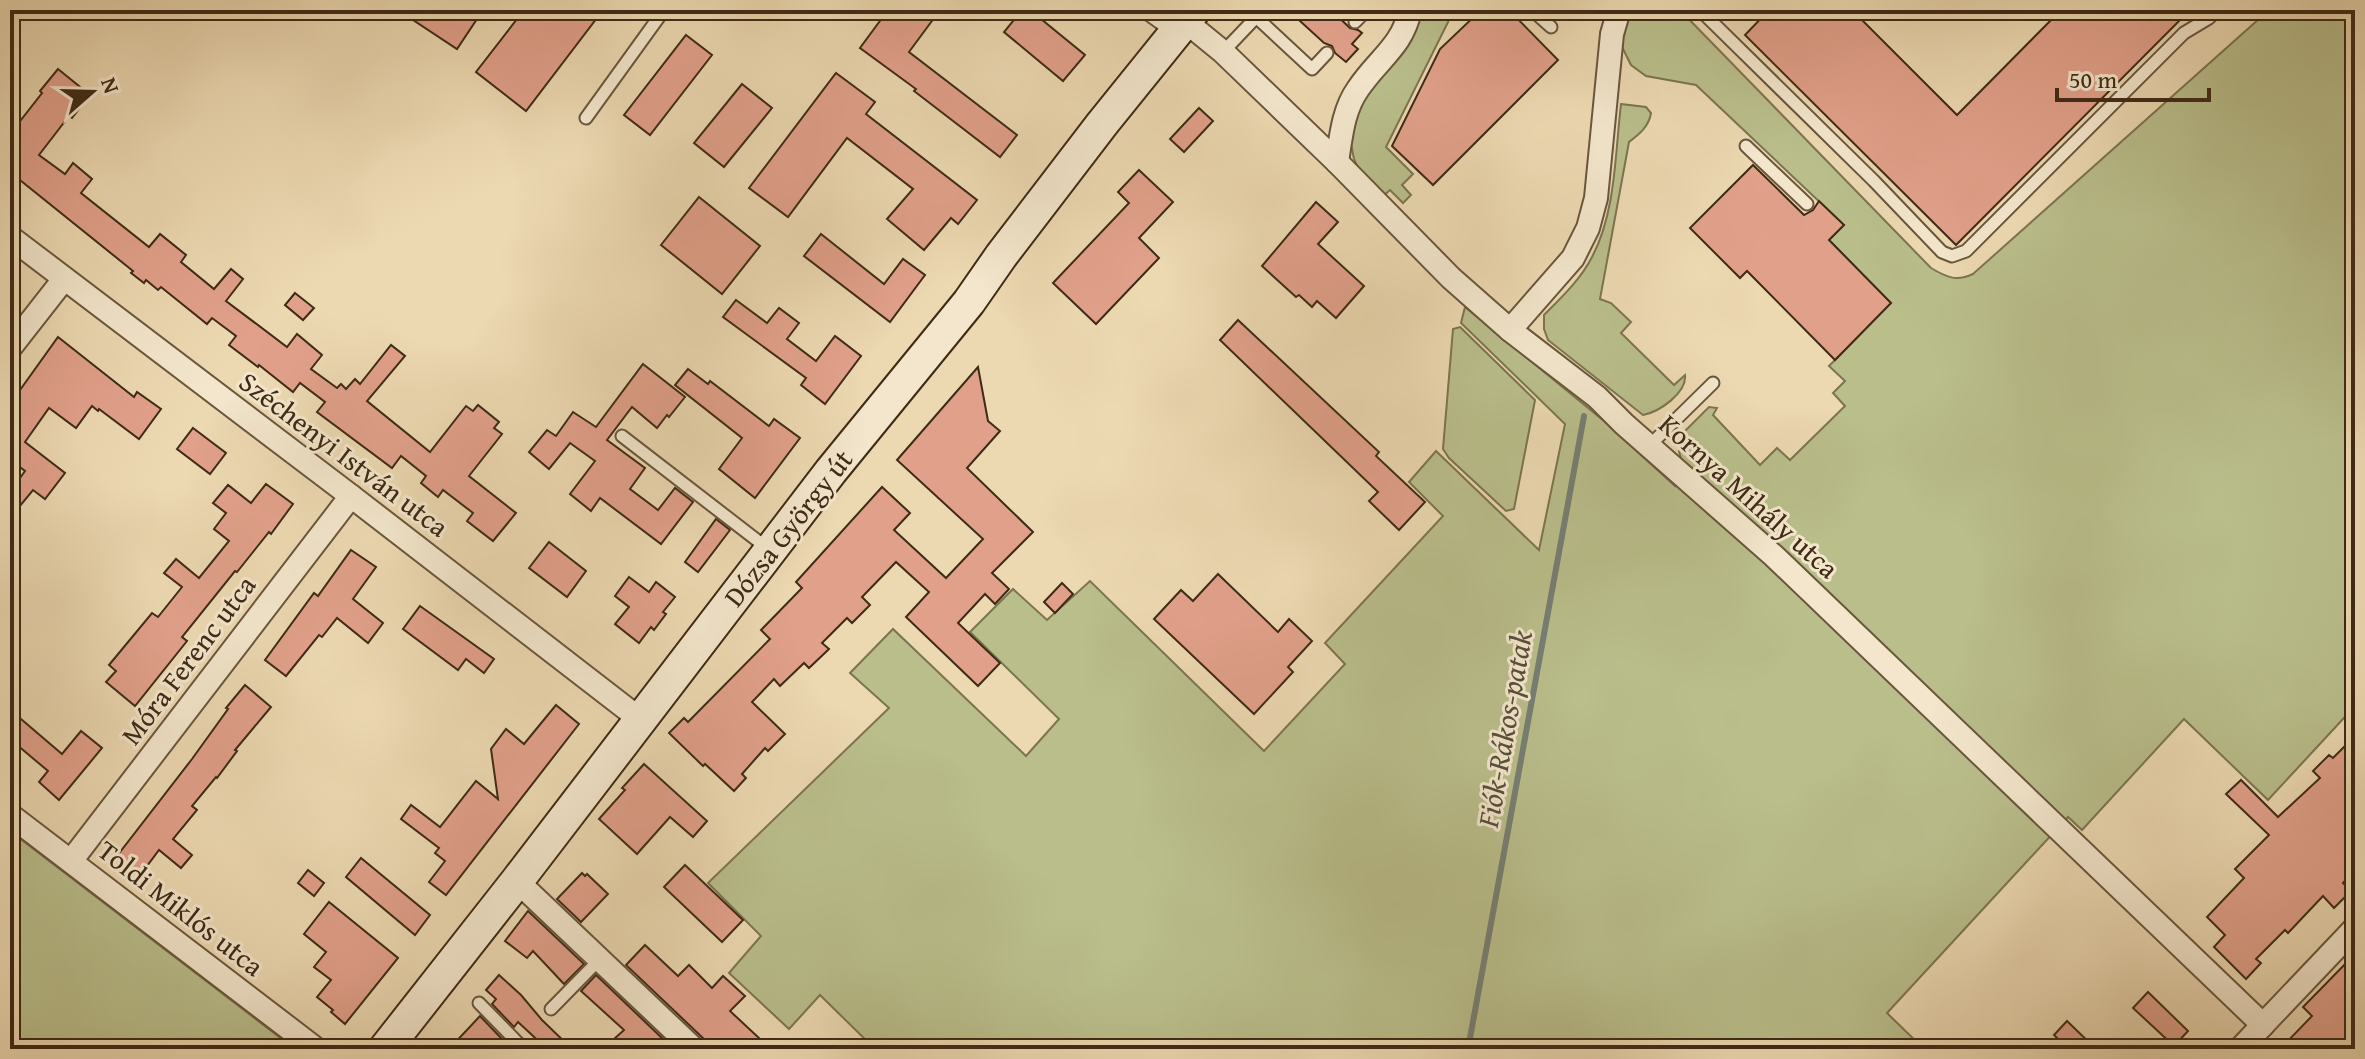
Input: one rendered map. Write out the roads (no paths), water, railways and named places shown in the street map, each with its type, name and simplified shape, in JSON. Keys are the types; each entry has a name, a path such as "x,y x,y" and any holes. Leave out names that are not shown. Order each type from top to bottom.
{"main road":[{"name":"Dózsa György út","path":"385,1049 831,471 969,302 1047,196 1185,22"}],"street":[{"path":"1337,162 1343,125 1352,98 1402,35 1410,10"},
{"path":"1510,330 1573,258 1588,228 1596,198 1615,12"},
{"name":"Kornya Mihály utca","path":"1185,22 1223,52 1451,278 1510,330 1597,397 1774,556 2263,1025"},
{"name":"Széchenyi István utca","path":"10,237 641,720"},
{"path":"10,348 64,279"},
{"name":"Móra Ferenc utca","path":"71,861 351,496"},
{"name":"Toldi Miklós utca","path":"10,815 316,1049"},
{"path":"517,881 694,1049"},
{"path":"2240,1049 2355,928"}],"lane":[{"path":"586,118 664,10"},
{"path":"1142,10 1185,22"},
{"path":"1355,22 1367,10"},
{"path":"1532,10 1551,27"},
{"path":"1700,10 1942,252 1952,256 1966,251 2184,33 2217,10"},
{"path":"1223,52 1259,14 1312,69 1327,53"},
{"path":"1746,146 1807,204"},
{"path":"1650,445 1713,383"},
{"path":"622,436 771,551"},
{"path":"551,1009 600,959"},
{"path":"479,1003 524,1049"}],"waterway":[{"name":"Fiók-Rákos-patak","path":"1468,1049 1584,416"}]}
